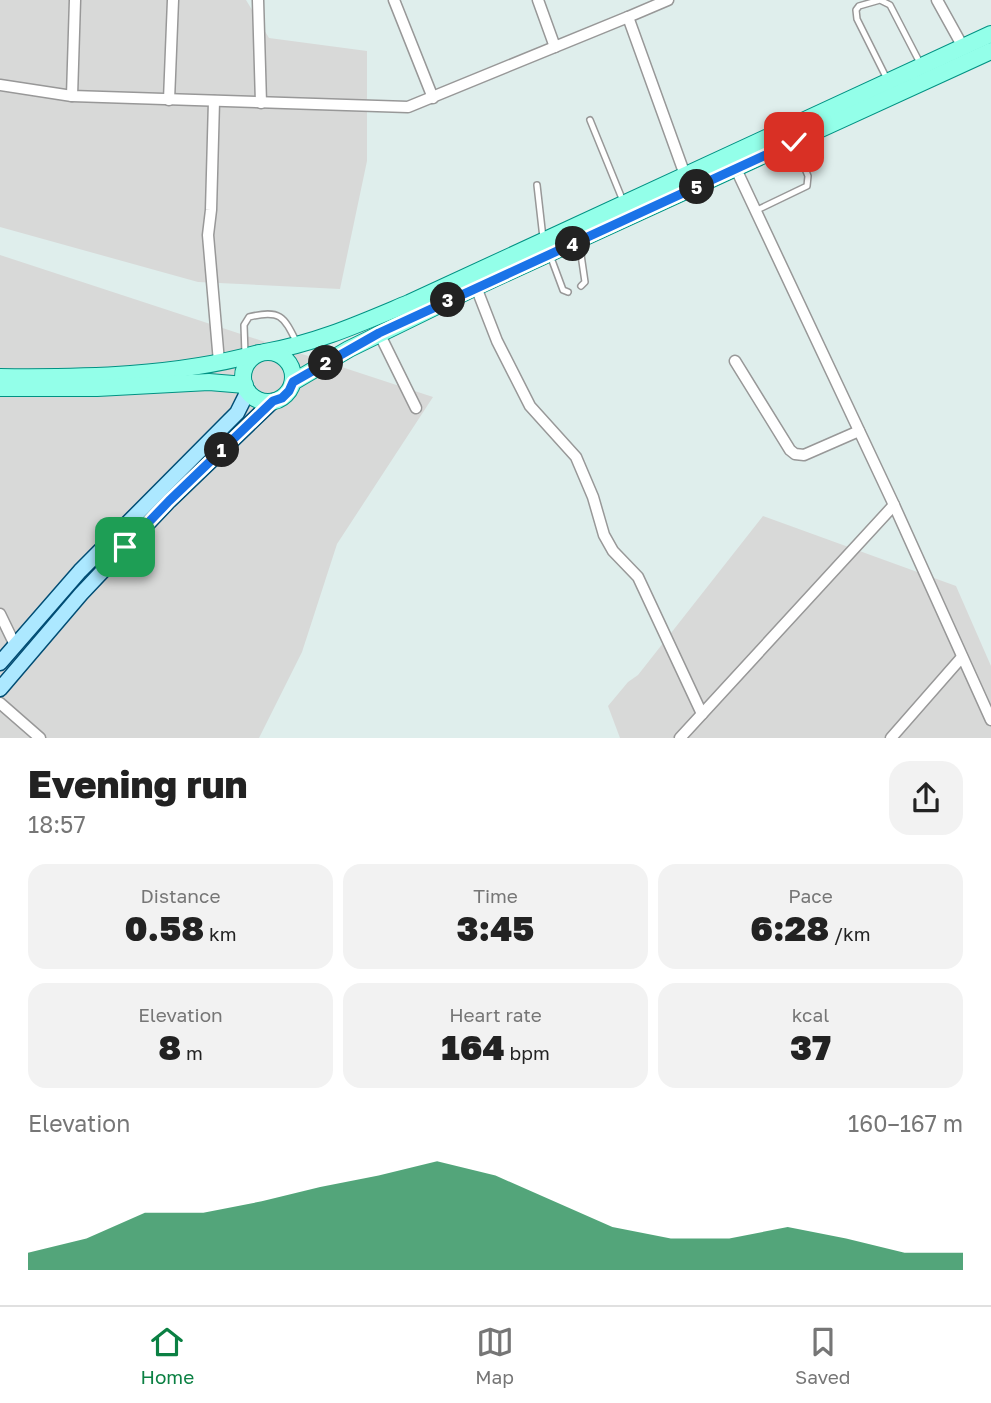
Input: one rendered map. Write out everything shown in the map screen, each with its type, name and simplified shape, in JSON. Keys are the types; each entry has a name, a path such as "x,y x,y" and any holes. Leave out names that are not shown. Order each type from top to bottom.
{"main road":[{"path":"293,382 379,333 476,287 624,203 991,34"},
{"path":"0,377 116,375 219,362 324,339 547,248 579,241 991,51"},
{"path":"0,388 97,388 209,382 246,388 261,401 282,398 293,382 292,367 281,355 256,354"},
{"path":"0,663 80,571 237,413 246,388 246,366 256,354"},
{"path":"0,689 81,594 169,501 273,401"}],"street":[{"path":"72,96 75,0"},
{"path":"169,100 173,0"},
{"path":"258,0 261,103"},
{"path":"394,0 433,98"},
{"path":"538,0 555,47"},
{"path":"0,85 72,96 408,107 628,18 650,4 668,0"},
{"path":"937,0 963,47"},
{"path":"628,18 685,175"},
{"path":"214,101 208,235 219,362"},
{"path":"736,169 894,505 991,720"},
{"path":"476,287 497,341 530,406 576,457 593,497 604,535 613,551 638,577 702,714"},
{"path":"379,333 416,408"},
{"path":"735,361 795,454 804,455 859,432"},
{"path":"680,738 894,505"},
{"path":"0,614 15,645"},
{"path":"891,738 961,657"},
{"path":"0,703 40,738"}],"lane":[{"path":"888,82 857,19 856,10 859,6 880,0 890,5 922,66"},
{"path":"590,120 624,203"},
{"path":"755,211 807,186 808,176 794,142"},
{"path":"537,185 547,248 563,290 568,292"},
{"path":"579,241 584,282 581,286"},
{"path":"256,354 244,325 249,317 258,315 280,316 286,320 299,346"}],"shaded area":[{"path":"0,0 246,0 269,38 367,51 367,161 340,289 198,282 0,227"},
{"path":"0,255 433,397 337,544 302,652 259,738 0,738"},
{"path":"763,516 956,586 991,666 991,738 620,738 608,706 628,682 638,675"}],"route":[{"path":"125,547 273,401 282,398 293,382 339,354 476,287 794,142"}]}
